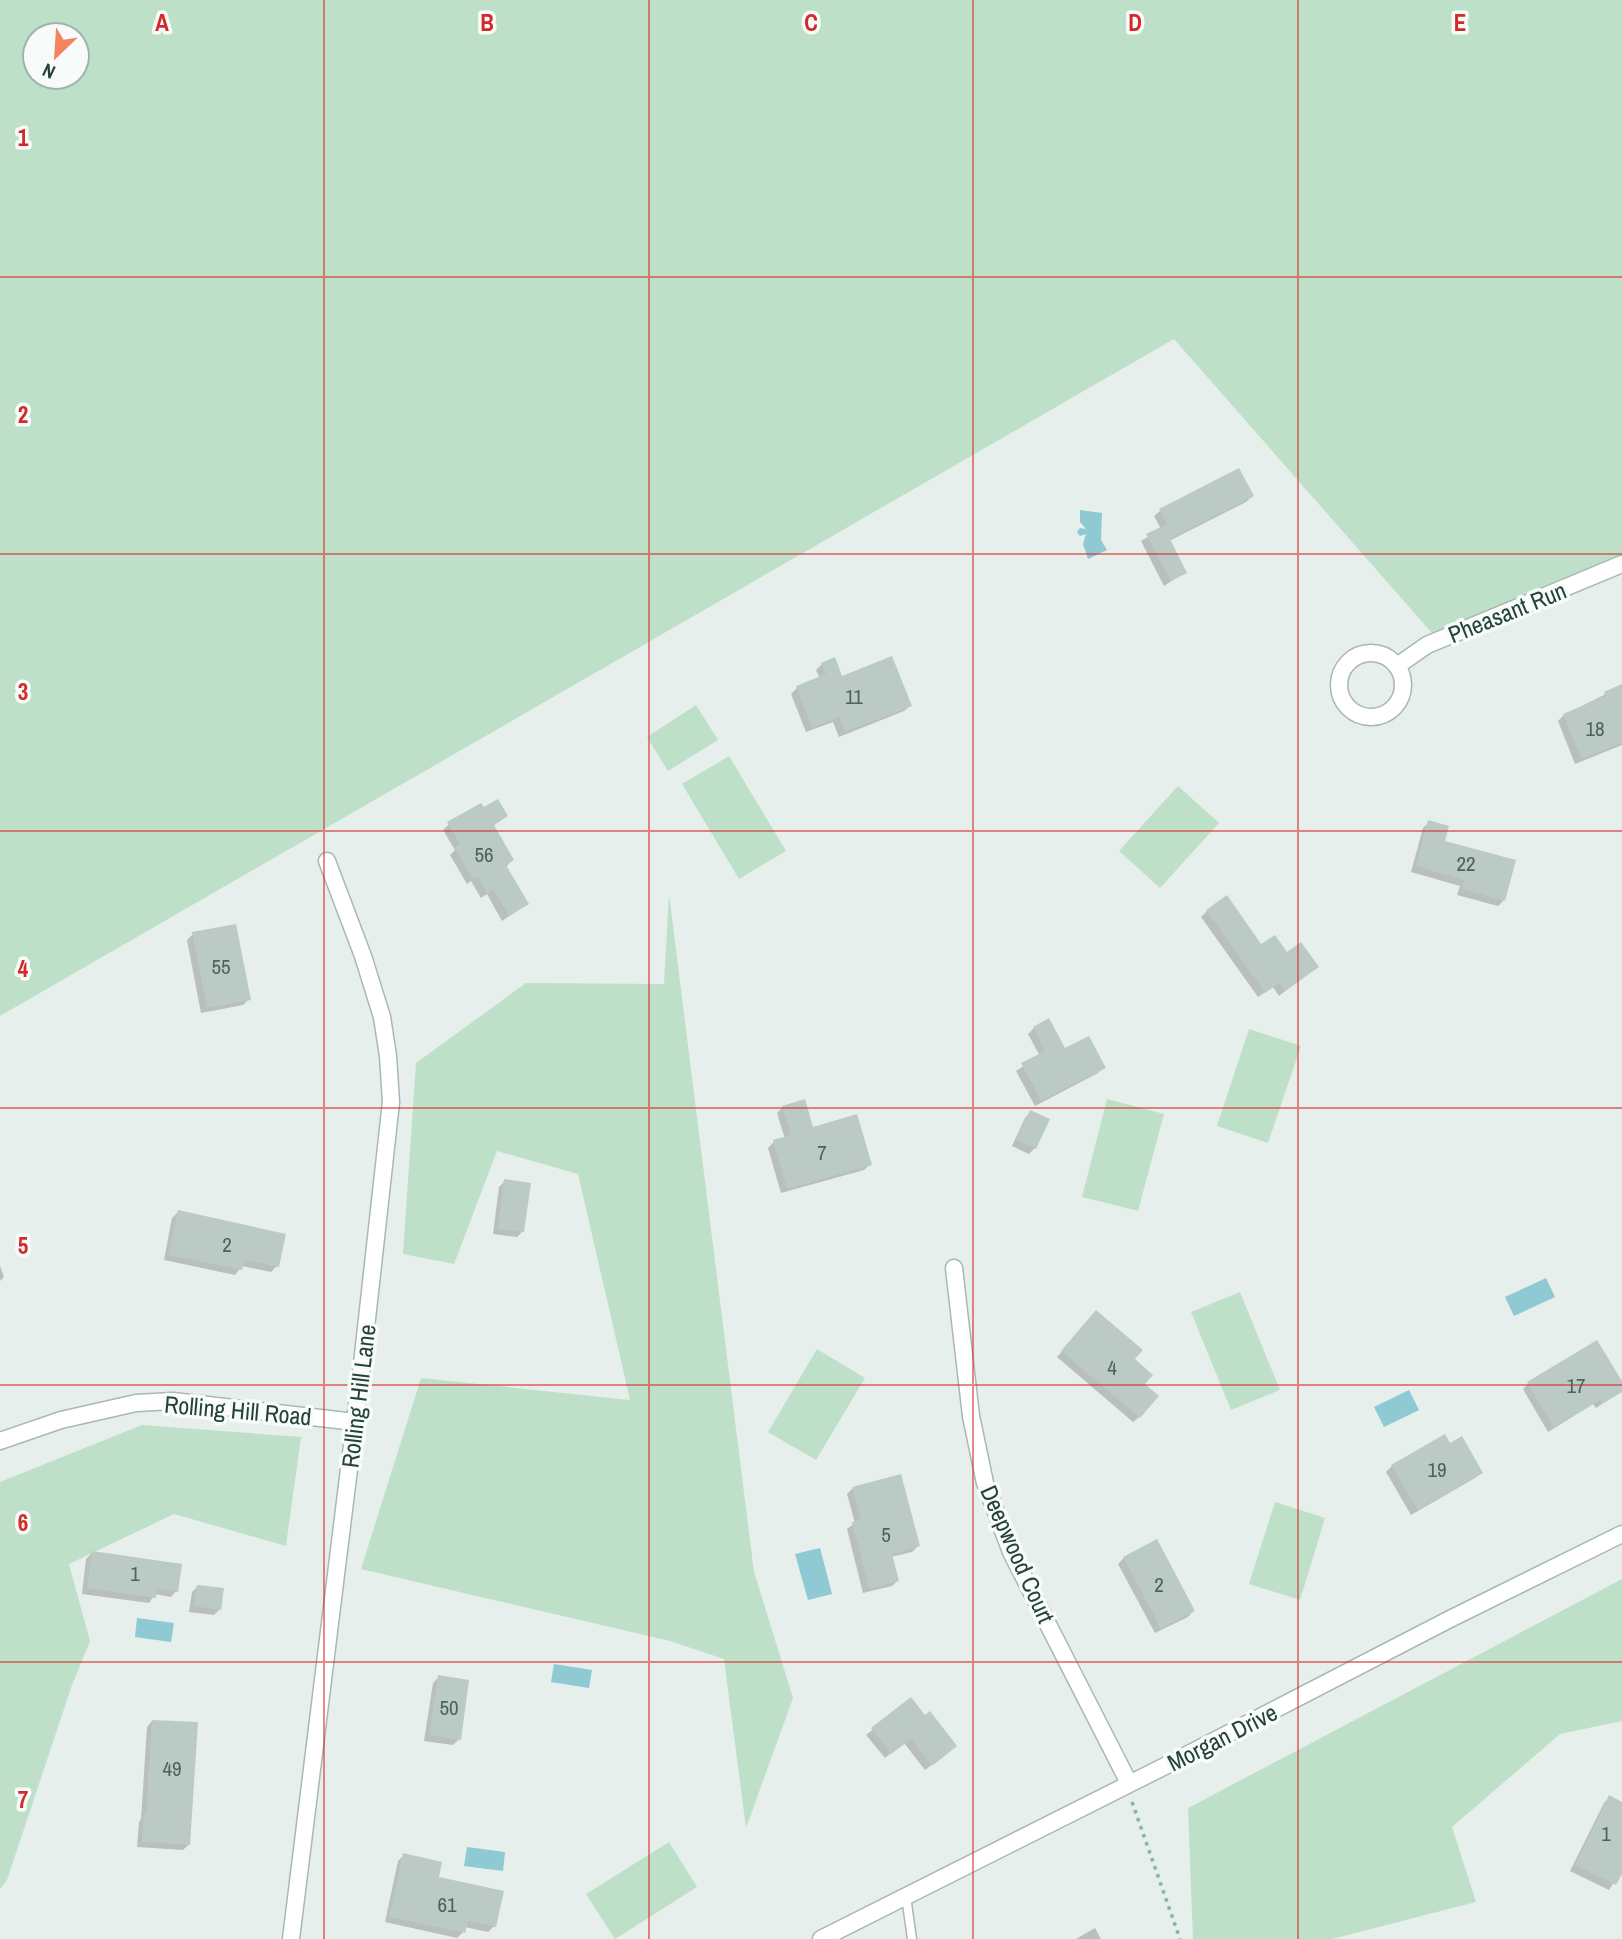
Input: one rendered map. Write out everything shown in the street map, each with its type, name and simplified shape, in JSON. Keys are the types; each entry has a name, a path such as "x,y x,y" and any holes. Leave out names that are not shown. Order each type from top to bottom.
{"street":[{"name":"Pheasant Run","path":"1396,666 1427,645 1622,564"},
{"path":"1378,654 1389,658 1396,666 1403,684 1402,694 1390,710 1371,716 1361,715 1345,703 1339,682 1342,671 1357,656 1378,654"},
{"name":"Rolling Hill Lane","path":"291,1939 355,1422 391,1102 382,1017 363,956 327,861"},
{"name":"Deepwood Court","path":"954,1268 971,1416 985,1483 1012,1552 1128,1784"},
{"name":"Rolling Hill Road","path":"0,1441 73,1417 136,1403 173,1401 355,1422"},
{"name":"Morgan Drive","path":"821,1939 1622,1534"}],"lane":[{"path":"906,1896 912,1939"}],"path":[{"path":"1128,1784 1180,1939"}],"green space":[{"path":"0,0 1622,0 1622,564 1438,640 1174,339 0,1016"},
{"path":"696,705 718,740 668,771 647,737"},
{"path":"729,756 786,851 739,879 682,784"},
{"path":"1178,786 1219,823 1160,888 1119,851"},
{"path":"669,894 754,1572 793,1698 746,1828 724,1659 670,1641 361,1569 421,1378 630,1400 578,1174 497,1151 454,1264 403,1254 416,1063 526,983 664,984"},
{"path":"1249,1029 1301,1046 1268,1143 1217,1126"},
{"path":"1107,1099 1164,1114 1138,1211 1082,1197"},
{"path":"1240,1292 1280,1390 1231,1410 1191,1312"},
{"path":"817,1349 865,1378 816,1460 768,1432"},
{"path":"142,1425 301,1437 286,1546 174,1514 69,1564 90,1641 72,1685 7,1880 0,1889 0,1482"},
{"path":"1275,1502 1325,1518 1300,1600 1249,1584"},
{"path":"1622,1579 1622,1721 1560,1734 1452,1827 1476,1902 1332,1939 1193,1939 1188,1808"},
{"path":"669,1842 697,1887 615,1939 586,1894"}],"water":[{"path":"1080,510 1102,513 1101,540 1107,550 1088,559 1083,544 1086,534 1080,536 1077,532 1080,528 1086,529 1080,522"},
{"path":"1546,1278 1555,1297 1514,1316 1505,1297"},
{"path":"1409,1390 1419,1410 1384,1427 1374,1407"},
{"path":"820,1548 832,1594 808,1600 795,1554"},
{"path":"137,1618 174,1623 171,1642 135,1637"},
{"path":"554,1664 592,1670 589,1688 551,1682"},
{"path":"467,1847 505,1852 503,1871 464,1866"}],"building":[{"path":"1239,468 1254,496 1170,539 1187,573 1171,581 1146,534 1167,524 1159,509"},
{"path":"892,656 912,706 845,732 839,717 812,728 796,686 826,674 821,663 835,657 842,676"},
{"path":"1622,684 1622,743 1581,759 1563,714 1606,696 1604,692"},
{"path":"498,799 508,816 494,825 514,860 506,865 529,904 509,916 493,890 487,893 478,877 473,879 454,848 460,844 447,822 481,803 484,807"},
{"path":"1428,820 1449,826 1445,841 1516,860 1505,901 1462,889 1464,880 1416,866"},
{"path":"1227,895 1261,944 1275,935 1287,952 1301,942 1319,967 1285,991 1279,983 1265,993 1206,910"},
{"path":"236,924 251,1000 207,1008 192,932"},
{"path":"1049,1018 1065,1048 1089,1036 1106,1068 1041,1101 1021,1063 1045,1051 1033,1027"},
{"path":"805,1099 813,1127 857,1114 872,1165 787,1189 773,1140 791,1135 782,1106"},
{"path":"1030,1110 1050,1119 1036,1149 1016,1140"},
{"path":"504,1179 531,1183 524,1232 498,1229"},
{"path":"178,1210 286,1234 279,1267 245,1260 242,1270 168,1255"},
{"path":"1096,1310 1143,1350 1135,1359 1153,1375 1145,1384 1159,1396 1140,1418 1061,1351"},
{"path":"1597,1340 1622,1381 1622,1392 1602,1404 1600,1400 1554,1427 1527,1382"},
{"path":"1445,1434 1450,1443 1462,1436 1483,1473 1418,1510 1391,1465"},
{"path":"901,1474 920,1546 892,1554 899,1581 869,1589 852,1522 861,1519 852,1487"},
{"path":"1157,1539 1195,1611 1161,1629 1123,1557"},
{"path":"92,1551 182,1564 178,1592 157,1589 156,1598 87,1588"},
{"path":"197,1585 224,1588 221,1610 194,1606"},
{"path":"438,1675 469,1680 461,1740 429,1735"},
{"path":"911,1697 925,1715 930,1711 957,1746 932,1766 911,1739 891,1754 871,1728"},
{"path":"152,1720 198,1722 190,1845 142,1842"},
{"path":"1609,1795 1622,1802 1622,1874 1616,1885 1575,1865"},
{"path":"403,1853 442,1862 439,1877 504,1891 496,1927 468,1921 465,1933 389,1917"}]}
